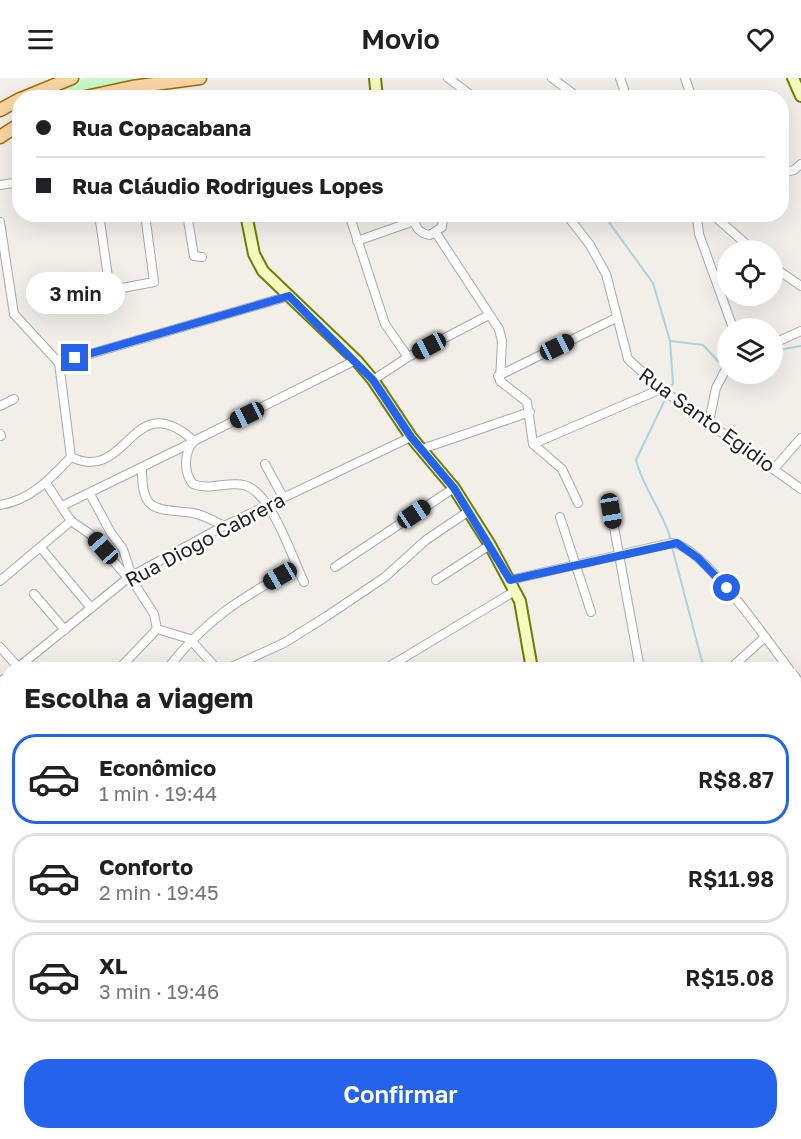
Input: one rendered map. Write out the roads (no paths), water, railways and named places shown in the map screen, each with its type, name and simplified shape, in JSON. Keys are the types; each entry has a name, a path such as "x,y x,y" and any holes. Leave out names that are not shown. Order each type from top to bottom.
{"main road":[{"path":"38,90 57,81 72,78"},
{"path":"125,90 166,80 191,78"}],"street":[{"path":"448,78 464,90"},
{"path":"552,78 568,90"},
{"path":"793,78 801,96"},
{"path":"100,222 110,291"},
{"path":"64,299 154,282 146,222"},
{"path":"188,222 194,256 202,257"},
{"path":"248,222 258,263 356,360 373,380 411,437 454,488 470,511 512,585 523,614 531,662"},
{"path":"352,222 385,324 408,357"},
{"path":"357,241 405,222"},
{"path":"416,222 419,231 424,234 436,233 442,227 442,222"},
{"name":"Rua Santo Egidio","path":"572,222 598,258 606,274 628,359 661,389 801,489"},
{"path":"696,222 729,318"},
{"path":"721,222 742,240"},
{"path":"0,223 14,315 59,363 71,457"},
{"path":"436,233 499,329 502,341 498,376 503,384 523,397 530,412 533,444 562,469 578,503"},
{"path":"783,274 801,286"},
{"path":"59,363 289,296"},
{"path":"373,380 408,357 489,315"},
{"path":"498,376 616,318"},
{"path":"783,339 798,333 801,344"},
{"path":"63,506 142,469 356,360"},
{"path":"709,422 718,384"},
{"path":"533,444 661,389"},
{"path":"0,406 14,399"},
{"path":"422,449 530,412"},
{"path":"71,457 84,463 98,462 115,453 149,424 157,422 171,424 193,442"},
{"name":"Rua Diogo Cabrera","path":"25,662 130,577 224,526 411,437"},
{"path":"774,469 801,438"},
{"path":"193,442 186,463 186,472 193,484 206,487 245,485 257,492 267,505 304,582"},
{"path":"0,505 20,500 46,483 71,457"},
{"path":"265,464 283,497"},
{"path":"142,469 143,494 151,506 166,512 198,514 224,526"},
{"path":"46,483 71,521 90,534 130,577 154,614 157,629"},
{"path":"335,567 454,488"},
{"path":"90,494 111,533 123,549 130,577"},
{"path":"243,662 284,644 327,616 385,577 426,540 470,511"},
{"path":"611,511 639,662"},
{"path":"560,517 578,566 591,612"},
{"path":"0,580 71,521"},
{"path":"396,662 512,585 578,566 677,543 685,546 717,576 784,662"},
{"path":"436,580 490,545"},
{"path":"41,548 91,608"},
{"path":"172,662 190,639 231,605 296,567"},
{"path":"34,594 65,630"},
{"path":"157,629 190,639 211,662"},
{"path":"126,662 157,629"},
{"path":"738,662 765,637"},
{"path":"0,647 12,662"}],"waterway":[{"path":"609,222 653,283 670,341 673,383 636,460 644,482 664,520 671,541"},
{"path":"670,341 703,345 717,360"},
{"path":"783,349 801,346"},
{"path":"672,547 702,662"}]}
